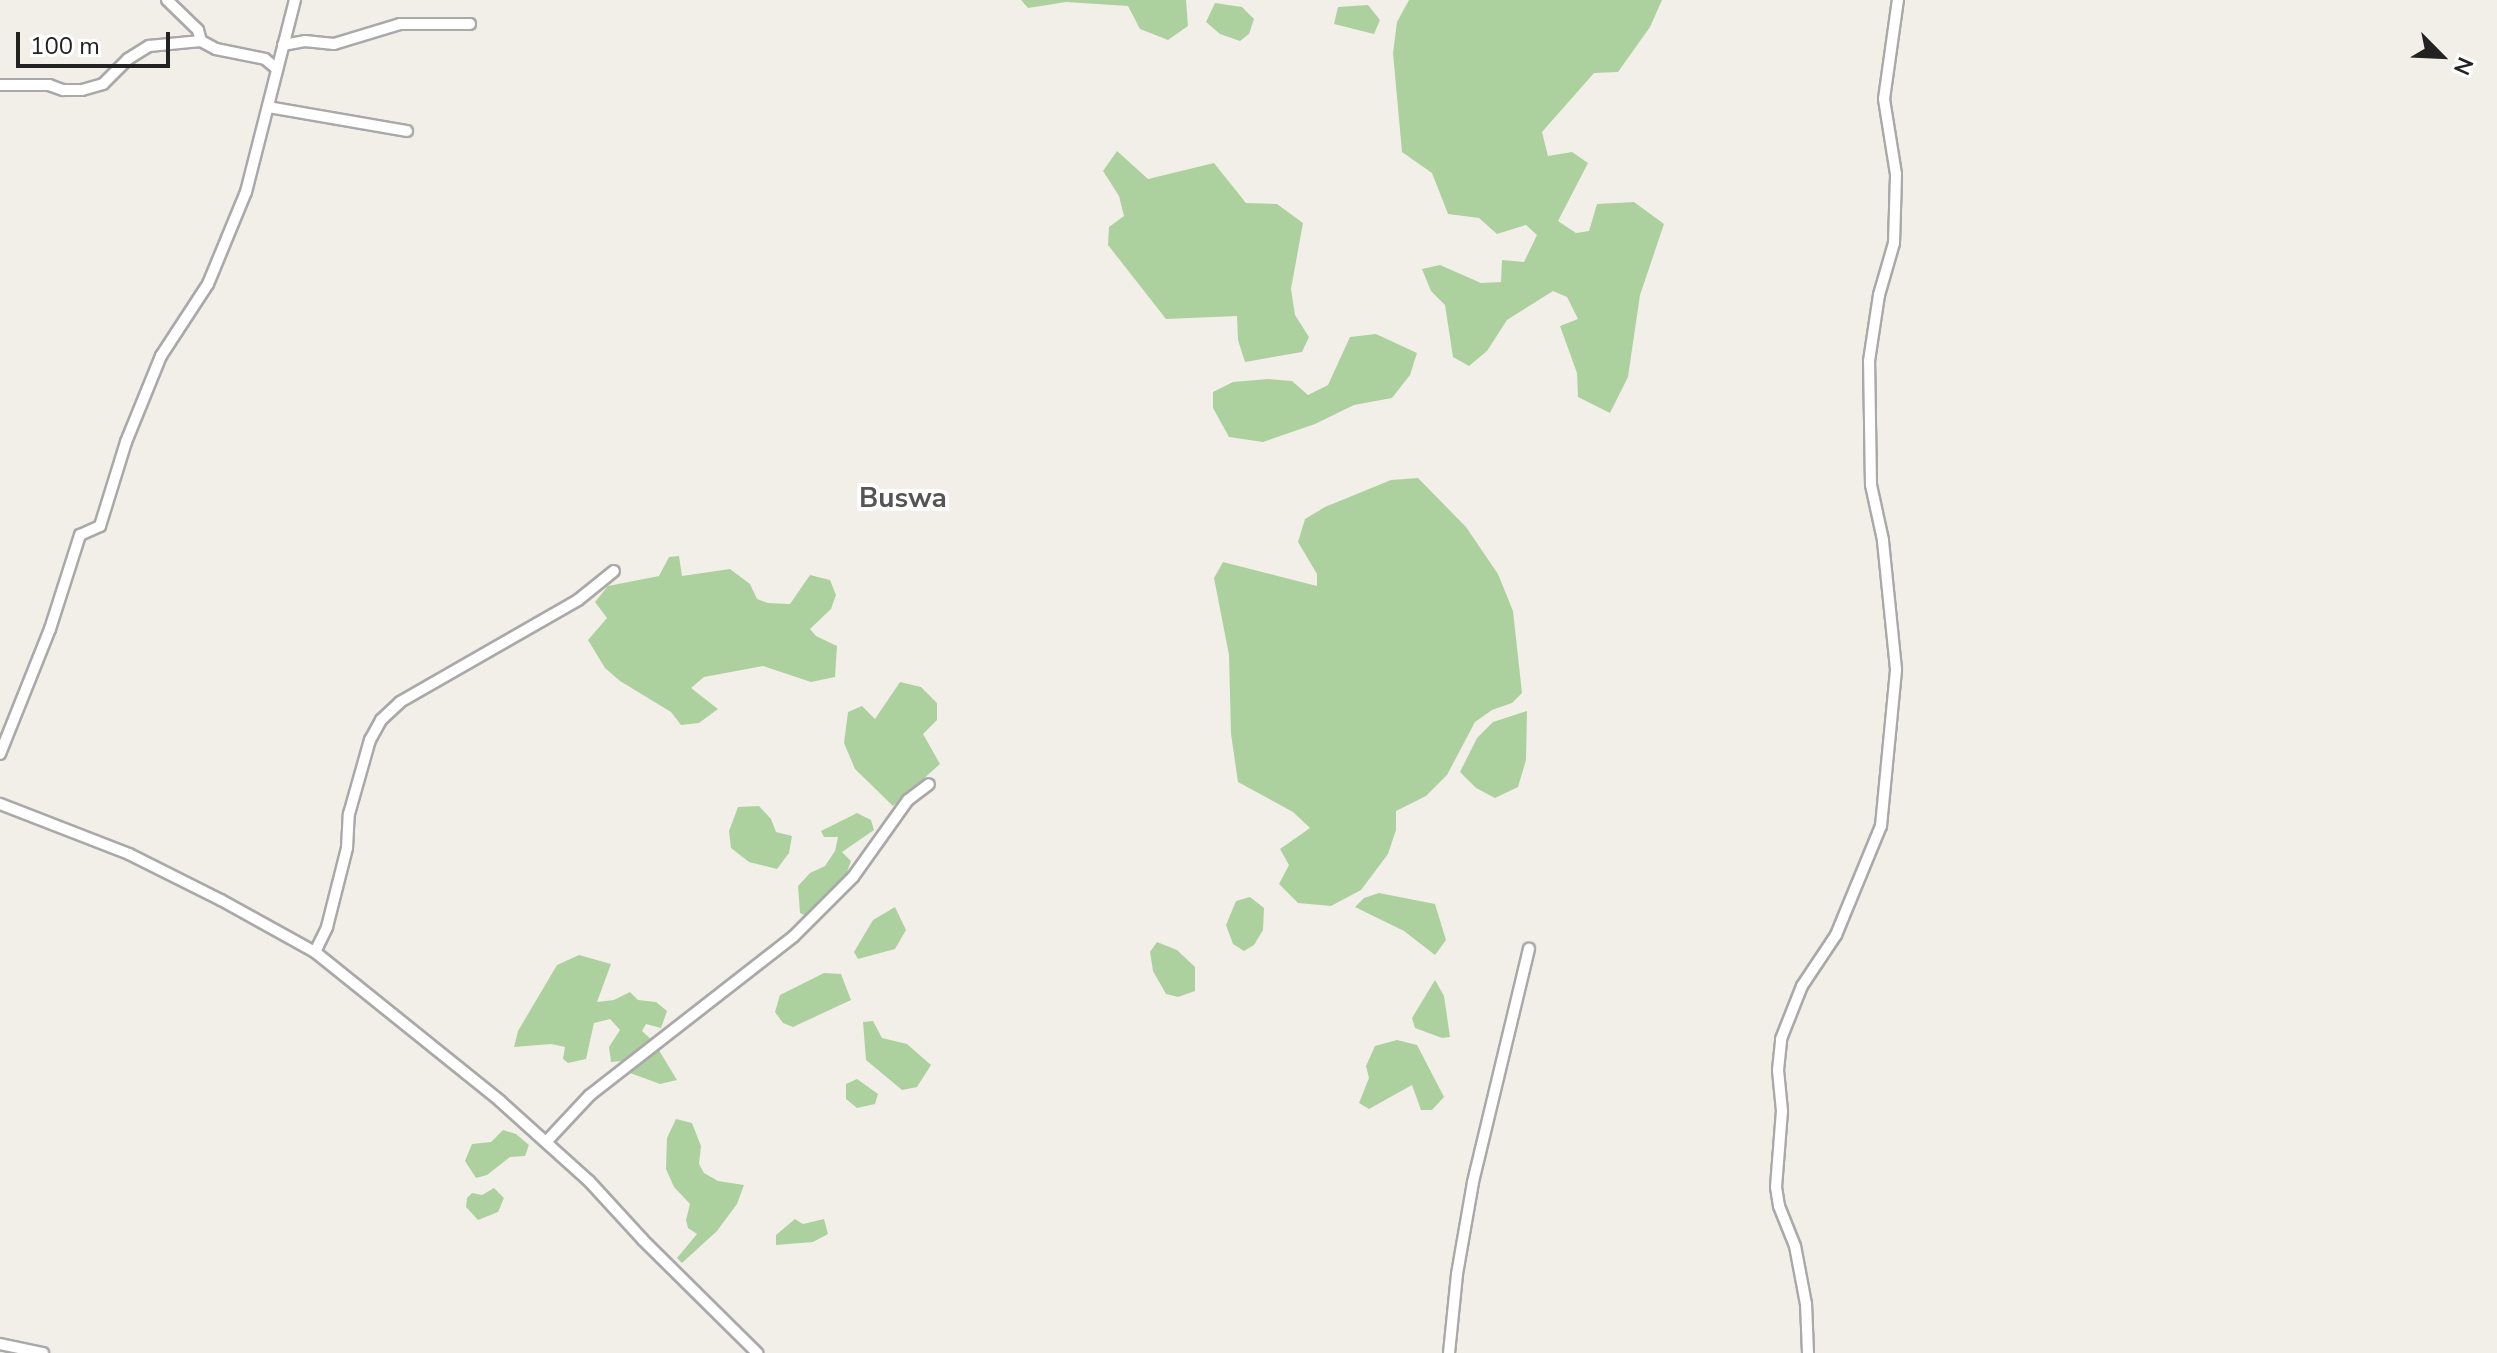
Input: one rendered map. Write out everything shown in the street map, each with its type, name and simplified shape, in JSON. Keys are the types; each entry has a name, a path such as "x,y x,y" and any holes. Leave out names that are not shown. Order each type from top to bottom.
{"street":[{"path":"167,0 198,30 201,41"},
{"path":"0,754 50,629 80,535 100,526 126,442 161,356 208,284 241,206 295,0"},
{"path":"1808,1353 1806,1304 1795,1246 1779,1206 1776,1187 1782,1111 1778,1070 1781,1039 1802,986 1836,935 1881,826 1896,669 1883,540 1871,485 1869,361 1879,295 1894,243 1896,174 1884,99 1898,0"},
{"path":"283,45 305,41 334,44 400,24 470,24"},
{"path":"0,85 49,85 63,90 82,90 103,84 128,59 149,46 201,41 216,49 265,59 277,69"},
{"path":"268,107 407,131"},
{"path":"315,952 327,927 347,848 349,814 370,740 381,720 400,702 578,600 614,571"},
{"path":"546,1142 590,1095 793,937 853,877 908,800 929,784"},
{"path":"0,804 129,854 315,952 451,1060 589,1181 757,1353"},
{"path":"1449,1353 1457,1274 1473,1182 1529,949"},
{"path":"0,1344 43,1353"}],"green space":[{"path":"1021,0 1186,0 1188,26 1168,40 1140,29 1128,6 1066,2 1028,8"},
{"path":"1409,0 1662,0 1650,27 1618,72 1594,73 1542,132 1548,156 1572,152 1588,163 1558,221 1576,233 1589,231 1597,204 1634,202 1664,224 1640,295 1628,377 1610,413 1578,397 1577,373 1560,326 1578,319 1567,297 1553,291 1507,320 1487,351 1469,366 1453,357 1445,305 1431,291 1422,269 1440,265 1481,283 1501,282 1502,260 1524,262 1537,235 1526,225 1497,234 1479,218 1448,214 1432,173 1402,152 1393,53 1397,22"},
{"path":"1215,3 1242,7 1254,19 1249,34 1240,41 1220,34 1206,22"},
{"path":"1368,5 1380,20 1374,34 1334,24 1338,7"},
{"path":"1117,151 1148,179 1214,163 1246,203 1277,204 1303,223 1291,289 1295,315 1309,337 1302,352 1245,362 1238,340 1237,316 1166,319 1108,245 1109,227 1124,216 1119,196 1103,171"},
{"path":"1376,334 1417,353 1410,375 1392,398 1354,405 1315,424 1263,442 1229,437 1213,408 1213,392 1233,382 1268,379 1292,381 1308,395 1328,385 1350,337"},
{"path":"1418,478 1466,527 1498,574 1513,611 1522,693 1512,703 1492,710 1475,722 1447,775 1426,796 1396,811 1396,830 1388,854 1361,890 1331,906 1298,903 1279,884 1289,865 1280,849 1310,828 1293,812 1238,782 1231,734 1229,655 1214,578 1223,562 1317,586 1317,574 1298,542 1305,519 1325,507 1391,480"},
{"path":"679,556 682,576 730,569 750,584 757,599 768,603 790,604 810,575 830,580 836,595 831,609 810,629 816,636 837,646 835,677 811,682 763,666 704,677 691,688 718,709 699,723 681,725 671,712 620,681 605,668 588,640 607,618 595,602 608,586 659,576 669,557"},
{"path":"900,682 921,687 937,703 937,720 923,734 940,764 893,806 855,769 844,743 848,712 862,706 875,719"},
{"path":"1527,711 1526,760 1518,787 1495,798 1476,788 1460,772 1477,738 1493,722"},
{"path":"759,806 771,819 776,832 792,836 789,853 777,869 749,862 731,848 729,831 738,807"},
{"path":"857,813 871,820 874,830 842,852 851,861 846,875 806,916 800,913 798,886 810,873 825,866 835,851 838,837 824,837 821,831"},
{"path":"1379,893 1435,904 1446,940 1435,955 1404,931 1355,907 1364,898"},
{"path":"1250,897 1264,908 1263,930 1254,945 1244,951 1233,944 1226,925 1236,901"},
{"path":"895,907 906,930 895,949 858,959 854,952 873,920"},
{"path":"1157,942 1177,950 1195,967 1195,991 1178,997 1166,994 1153,971 1150,952"},
{"path":"579,955 611,964 597,1002 614,1000 630,992 638,1000 656,1002 667,1011 661,1028 646,1024 642,1031 654,1042 677,1080 660,1084 630,1073 632,1060 611,1062 609,1047 620,1030 610,1019 594,1023 586,1059 568,1063 563,1059 565,1047 551,1044 514,1047 518,1031 557,965"},
{"path":"824,973 841,974 851,1000 793,1027 783,1023 775,1012 780,995"},
{"path":"1435,980 1444,996 1450,1037 1442,1038 1415,1028 1412,1018"},
{"path":"873,1021 882,1038 907,1044 931,1065 917,1087 902,1090 866,1060 863,1022"},
{"path":"1397,1040 1417,1045 1444,1097 1432,1110 1421,1110 1412,1085 1369,1109 1359,1103 1369,1078 1366,1066 1375,1046"},
{"path":"857,1079 878,1094 875,1104 857,1108 846,1099 846,1084"},
{"path":"676,1119 692,1123 701,1146 699,1164 704,1173 718,1181 744,1185 737,1204 717,1231 682,1263 677,1258 697,1234 688,1228 686,1220 690,1204 674,1187 666,1169 667,1138"},
{"path":"503,1130 516,1134 529,1145 525,1156 510,1157 487,1175 476,1178 465,1161 472,1144 491,1142"},
{"path":"494,1188 504,1198 498,1212 478,1220 466,1207 467,1198 472,1193 482,1195"},
{"path":"795,1219 803,1224 824,1219 828,1234 813,1242 776,1245 776,1235"}],"district":[{"name":"Buswa","path":"903,498"}]}
